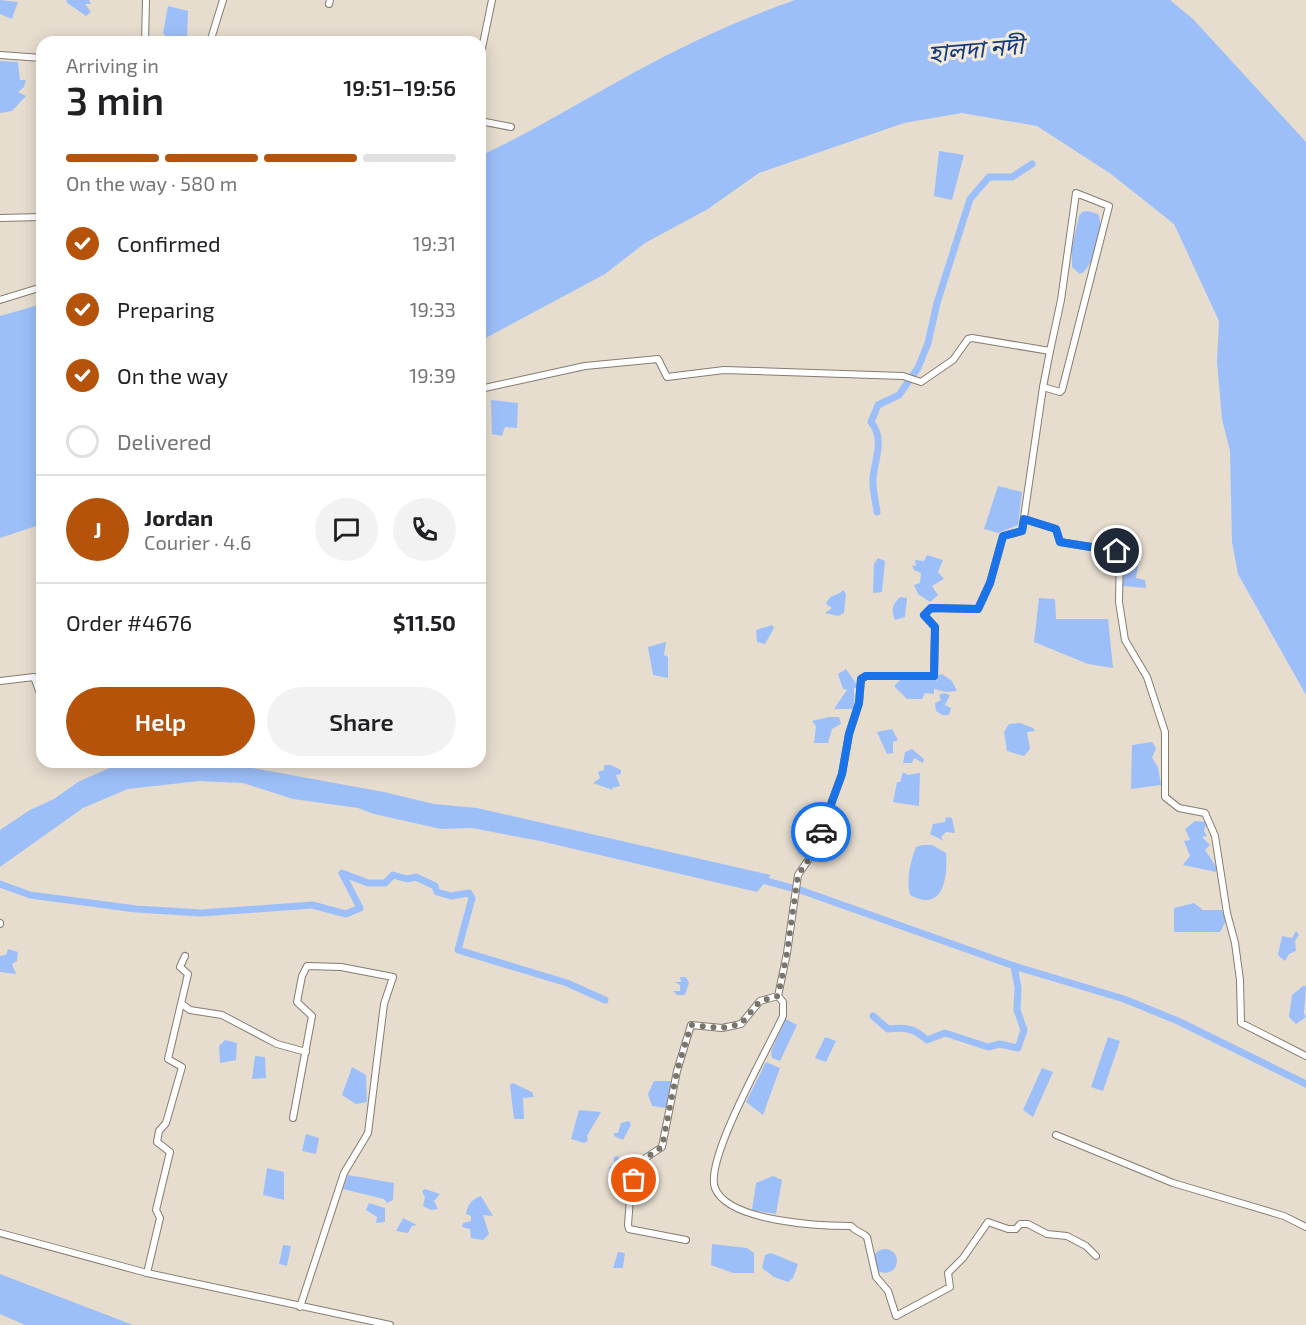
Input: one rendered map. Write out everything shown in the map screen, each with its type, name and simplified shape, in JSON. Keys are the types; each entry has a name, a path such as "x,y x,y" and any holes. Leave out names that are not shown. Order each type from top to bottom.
{"street":[{"path":"145,36 146,0"},
{"path":"212,36 223,0"},
{"path":"485,36 492,0"},
{"path":"0,54 36,57"},
{"path":"486,122 511,127"},
{"path":"778,996 798,875 813,853 842,774 849,734 859,703 861,679 866,676 934,676 935,627 924,615 931,608 978,609 990,583 1003,536 1022,531 1043,387 1076,193 1108,206 1062,390 1060,392 1043,387"},
{"path":"0,218 36,217"},
{"path":"0,300 36,289"},
{"path":"486,388 585,366 658,359 667,377 724,370 903,376 921,382 953,360 968,339 972,338 1050,351"},
{"path":"1024,519 1056,529 1060,542 1120,552 1119,602 1125,640 1147,677 1165,732 1165,797 1179,808 1205,813 1215,836 1239,971 1241,1023 1306,1056"},
{"path":"0,681 34,677 36,683"},
{"path":"147,1273 160,1218 156,1210 170,1152 157,1142 159,1131 166,1123 182,1067 168,1059 173,1029 182,1004 188,974 180,967 185,956"},
{"path":"293,1118 312,1016 297,1002 302,976 308,965 341,967 393,977 384,1004 368,1133 344,1173 300,1307"},
{"path":"686,1240 629,1230 630,1198 638,1163 662,1147 677,1071 691,1025 722,1028 741,1024 760,1001 778,996"},
{"path":"778,996 783,1002 783,1016 729,1127 714,1169 715,1189 727,1202 757,1216 827,1226 851,1226 862,1233 870,1244 876,1277 888,1291 896,1316 950,1287 948,1273 963,1258 988,1222 1008,1229 1016,1229 1020,1224 1028,1224 1047,1234 1067,1236 1086,1246 1096,1256"},
{"path":"182,1004 190,1010 222,1015 277,1044 306,1052"},
{"path":"1056,1135 1173,1183 1284,1216 1306,1227"},
{"path":"0,1233 147,1273 300,1307 352,1315 390,1325"}],"water":[{"path":"0,0 18,2 12,19 0,14"},
{"path":"67,0 89,0 91,4 85,4 91,12 86,16 66,2"},
{"name":"হালদা নদী","path":"795,0 1170,0 1193,19 1306,142 1306,695 1238,574 1232,542 1230,451 1222,419 1217,362 1219,321 1174,224 1111,174 1037,126 962,113 904,123 759,173 708,209 645,243 605,274 486,338 486,153 672,52"},
{"path":"168,6 188,11 187,36 166,36 163,33"},
{"path":"0,61 18,62 20,80 26,80 24,87 18,92 26,96 12,111 0,113"},
{"path":"939,151 964,155 952,200 934,196"},
{"path":"1082,212 1098,214 1099,237 1089,264 1080,274 1072,267 1072,247 1079,216"},
{"path":"36,306 36,526 0,538 0,316"},
{"path":"491,400 518,403 517,428 505,427 502,436 492,434"},
{"path":"998,486 1022,492 1018,525 998,533 984,529"},
{"path":"927,555 943,560 938,572 944,579 932,586 938,595 930,602 918,594 914,585 920,583 921,573 914,570 912,565 916,566 915,560 924,561"},
{"path":"878,558 885,561 882,592 873,593 874,564"},
{"path":"1125,560 1139,561 1136,578 1145,580 1146,588 1123,586"},
{"path":"843,590 846,594 844,613 838,616 825,613 832,608 826,604 828,600"},
{"path":"900,597 907,598 905,617 895,620 893,608"},
{"path":"1039,598 1055,599 1056,619 1108,619 1113,668 1088,664 1034,642"},
{"path":"772,625 774,628 765,644 757,642 756,630"},
{"path":"666,642 664,655 668,657 668,678 653,675 648,647"},
{"path":"846,669 859,688 854,688 854,709 834,709 847,690 843,689 838,674"},
{"path":"942,674 952,681 957,691 946,692 934,689 934,694 925,693 922,699 907,699 894,686 901,679 937,681 937,675"},
{"path":"944,693 950,695 945,705 951,708 949,715 942,715 936,711 935,703 941,700 939,695"},
{"path":"839,717 841,724 832,729 828,743 814,743 816,726 812,721"},
{"path":"1020,723 1035,731 1027,732 1030,749 1024,756 1007,751 1004,732 1009,724"},
{"path":"892,729 898,740 893,742 893,753 887,754 877,732"},
{"path":"1152,742 1156,748 1152,758 1158,767 1161,785 1131,789 1132,745"},
{"path":"912,749 924,759 923,763 914,758 912,763 903,763 905,752"},
{"path":"604,765 611,765 621,770 621,774 616,775 620,786 612,788 613,790 593,783 600,778 598,772 604,770"},
{"path":"110,768 252,768 384,792 434,804 477,808 771,875 757,892 540,841 472,828 441,829 374,814 358,808 293,799 243,783 199,781 128,789 83,808 0,867 0,830 30,810 54,799 78,782"},
{"path":"903,772 908,775 920,773 919,806 893,802 897,782 900,782"},
{"path":"946,817 952,818 955,833 946,832 941,837 944,841 930,834 933,824 945,822"},
{"path":"1195,821 1207,822 1204,831 1207,836 1202,837 1210,845 1205,850 1217,868 1216,872 1183,865 1190,856 1184,841 1190,840 1185,829"},
{"path":"932,845 946,853 944,882 941,890 930,900 910,895 909,889 912,859 916,847"},
{"path":"1194,903 1203,910 1222,910 1226,921 1220,932 1174,932 1174,908"},
{"path":"1296,931 1299,935 1295,941 1296,951 1289,954 1285,961 1278,955 1282,936 1292,938"},
{"path":"8,949 18,952 17,961 12,964 16,974 0,972 0,956 6,955"},
{"path":"680,977 686,977 689,983 685,995 677,995 673,991 680,991 680,985 675,982 681,982"},
{"path":"1306,986 1304,1013 1306,1017 1296,1024 1289,1017 1292,995"},
{"path":"786,1019 797,1025 780,1061 772,1058 771,1051"},
{"path":"825,1037 836,1041 826,1062 815,1058"},
{"path":"1108,1037 1120,1041 1103,1091 1091,1087"},
{"path":"225,1040 237,1043 236,1060 220,1063 219,1046"},
{"path":"255,1056 265,1057 266,1078 252,1079"},
{"path":"766,1062 780,1068 763,1115 746,1102"},
{"path":"352,1067 366,1075 367,1102 356,1104 342,1095"},
{"path":"1042,1068 1053,1072 1033,1117 1023,1110"},
{"path":"654,1081 673,1081 675,1089 666,1108 652,1106 648,1094"},
{"path":"513,1083 532,1092 534,1097 523,1098 524,1119 514,1119 510,1085"},
{"path":"579,1110 601,1112 587,1136 588,1141 584,1143 571,1139"},
{"path":"629,1121 631,1125 623,1140 614,1136 614,1133 618,1133 621,1123"},
{"path":"306,1134 319,1138 316,1154 302,1151"},
{"path":"618,1156 622,1166 628,1164 630,1172 624,1179 609,1175 609,1167 614,1166 614,1157"},
{"path":"267,1168 284,1172 284,1200 263,1195"},
{"path":"348,1175 394,1183 393,1200 387,1203 384,1199 343,1189"},
{"path":"773,1176 782,1180 776,1214 752,1210 756,1183"},
{"path":"425,1189 440,1194 434,1201 438,1209 431,1210 423,1206 425,1197 422,1191"},
{"path":"481,1196 493,1216 483,1215 489,1234 483,1240 471,1238 470,1229 462,1227 463,1223 471,1221 471,1216 466,1214 469,1205"},
{"path":"369,1203 385,1208 385,1222 376,1223 377,1217 366,1210"},
{"path":"403,1218 417,1225 412,1226 408,1233 396,1231"},
{"path":"712,1244 747,1248 754,1253 754,1273 733,1273 711,1265"},
{"path":"283,1245 291,1246 287,1266 279,1264"},
{"path":"885,1249 890,1250 896,1256 896,1266 890,1272 885,1273 880,1272 874,1266 873,1261 874,1256 880,1250"},
{"path":"618,1252 625,1253 623,1268 613,1268"},
{"path":"771,1253 798,1264 793,1278 788,1282 774,1277 762,1268 765,1255"},
{"path":"0,1274 133,1325 25,1325 0,1314"}],"waterway":[{"path":"877,512 873,482 878,435 871,422 878,405 899,395 918,368 928,343 937,303 970,199 989,177 1012,177 1032,164"},
{"path":"0,884 30,895 136,909 201,913 312,905 346,914 360,908 342,873 368,883 385,883 393,875 407,879 416,877 435,886 437,892 451,896 469,893 472,898 458,950 567,983 605,1000"},
{"path":"759,879 803,891 1014,966 1124,999 1178,1021 1306,1084"},
{"path":"873,1016 888,1029 909,1029 927,1040 945,1033 988,1047 1000,1044 1018,1048 1024,1030 1017,1010 1018,988 1014,966"}],"way so far":[{"path":"634,1180 638,1163 662,1147 677,1071 691,1025 722,1028 741,1024 760,1001 778,996 787,953 798,875 813,853 821,832"}],"route":[{"path":"821,832 842,774 849,734 859,703 861,679 866,676 925,678 934,676 935,627 924,615 931,608 978,609 990,583 1003,536 1022,531 1024,519 1056,529 1060,542 1117,551"}]}
